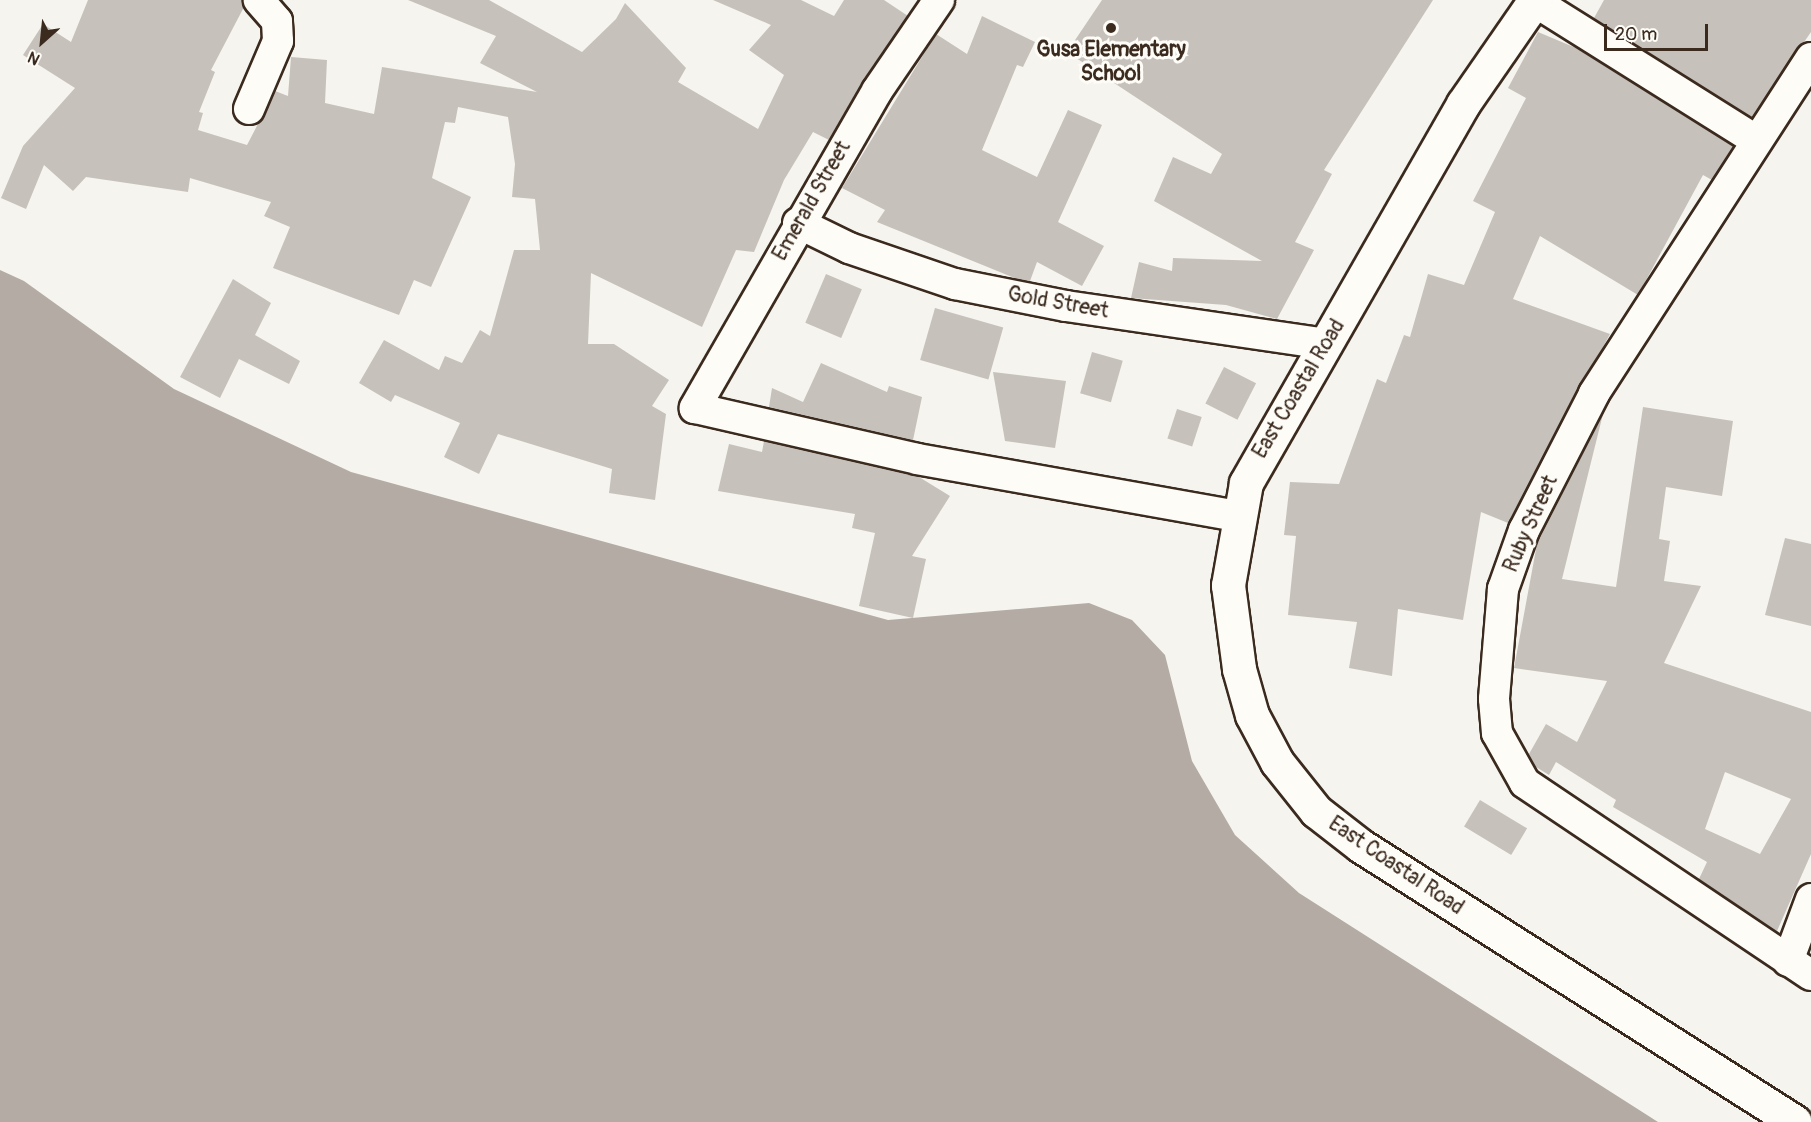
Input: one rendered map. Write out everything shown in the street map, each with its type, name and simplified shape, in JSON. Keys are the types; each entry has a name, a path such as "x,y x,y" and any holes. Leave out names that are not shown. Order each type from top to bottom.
{"main road":[{"name":"East Coastal Road","path":"1534,0 1463,104 1327,344 1262,447 1237,516 1228,607 1239,669 1252,715 1277,762 1316,811 1361,846 1795,1122"}],"street":[{"path":"249,109 278,40 277,21 259,0"},
{"name":"Emerald Street","path":"939,0 798,223 695,408 917,459 1237,516"},
{"path":"1534,0 1757,141"},
{"name":"Ruby Street","path":"1799,968 1525,783 1497,734 1494,699 1503,589 1524,531 1594,394 1811,58"},
{"name":"Gold Street","path":"798,223 849,248 955,284 1327,344"},
{"path":"1799,968 1811,899"}],"shaded area":[{"path":"0,270 24,281 174,389 351,472 888,620 1089,603 1132,620 1165,655 1192,761 1235,835 1299,893 1658,1122 0,1122"}],"building":[{"path":"88,0 242,0 244,7 211,70 215,72 199,112 203,113 198,130 247,145 275,91 288,96 291,57 327,60 325,103 374,114 382,67 537,92 480,63 496,36 408,0 489,0 582,52 616,19 625,3 686,68 678,82 758,129 784,75 749,50 771,25 713,0 801,0 834,16 844,0 884,0 908,16 829,140 813,132 784,180 754,252 736,250 702,327 591,273 588,344 614,344 669,380 652,406 666,414 655,500 609,493 612,469 498,434 479,474 444,457 460,423 395,395 391,402 359,383 384,340 439,370 445,356 462,363 480,330 490,336 514,250 540,250 535,199 512,197 515,164 508,117 458,107 455,123 445,122 432,178 471,197 431,287 414,280 399,315 273,268 290,227 264,216 271,202 190,178 188,192 86,177 73,191 44,165 26,209 1,198 23,146 75,88 23,55 43,24 71,42"},
{"path":"1102,0 1433,0 1324,170 1332,174 1295,242 1314,250 1277,319 1226,305 1131,298 1139,262 1172,271 1173,258 1262,261 1154,201 1173,157 1211,174 1222,154 1067,52"},
{"path":"1604,0 1811,0 1811,32 1752,118 1594,18"},
{"path":"982,16 1035,42 1023,67 1017,65 982,150 1037,177 1068,110 1102,125 1058,222 1104,246 1082,286 1037,262 1030,281 1017,279 877,222 885,210 842,188 936,34 967,54"},
{"path":"1538,32 1576,48 1733,146 1712,180 1703,175 1638,295 1540,236 1513,299 1610,334 1508,523 1481,512 1463,620 1398,609 1392,676 1349,668 1357,622 1288,615 1296,536 1284,535 1290,482 1339,484 1377,379 1386,383 1404,335 1410,337 1428,274 1464,285 1495,212 1473,201 1526,98 1508,88"},
{"path":"826,274 862,289 841,338 805,323"},
{"path":"233,279 271,303 255,335 300,361 289,384 239,359 220,398 180,377"},
{"path":"935,308 1003,328 988,379 920,360"},
{"path":"1092,352 1123,361 1111,402 1080,393"},
{"path":"821,363 887,392 889,386 922,397 913,440 769,407 772,388 803,402"},
{"path":"1224,367 1256,383 1237,420 1205,404"},
{"path":"993,372 1066,381 1055,448 1005,441"},
{"path":"1643,407 1733,421 1722,496 1666,487 1659,539 1670,541 1664,581 1701,586 1664,663 1811,712 1811,854 1777,931 1699,879 1707,862 1613,807 1616,800 1556,762 1549,775 1536,767 1529,754 1546,724 1577,742 1607,681 1514,668 1537,544 1603,414 1562,579 1616,587","holes":["1725,772 1791,799 1760,854 1705,829"]},
{"path":"1177,409 1202,417 1192,447 1167,438"},
{"path":"764,441 919,477 950,496 912,556 926,559 913,618 859,606 875,533 852,528 855,514 718,491 729,444 762,452"},
{"path":"1785,538 1811,544 1811,626 1765,615"},
{"path":"1480,800 1527,828 1511,855 1464,827"}],"place":[{"name":"Gusa Elementary School","path":"1111,28"}]}
